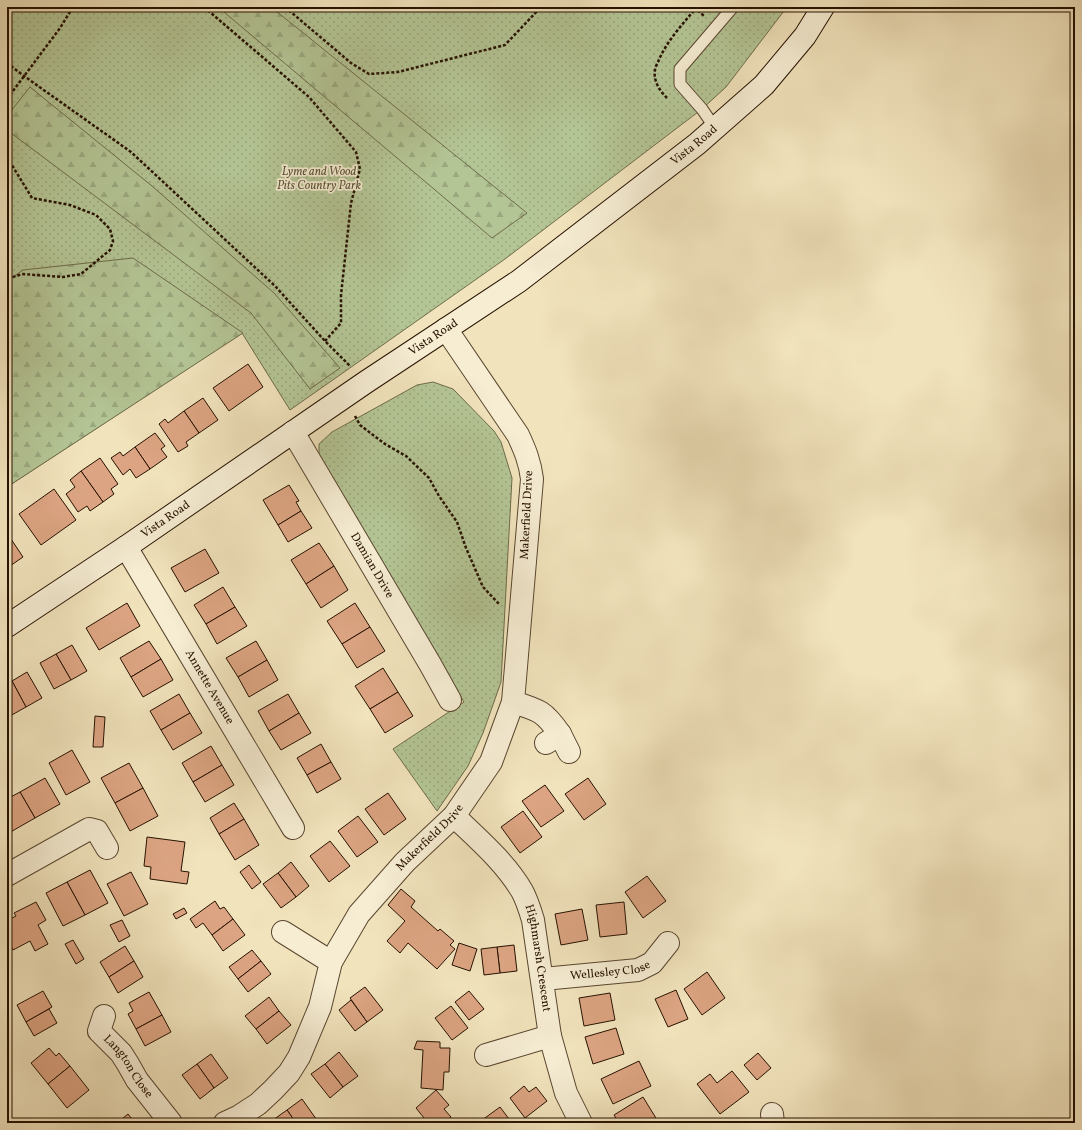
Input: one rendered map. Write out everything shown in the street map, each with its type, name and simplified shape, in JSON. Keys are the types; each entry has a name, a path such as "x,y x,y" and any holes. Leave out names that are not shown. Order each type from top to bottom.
{"street":[{"name":"Vista Road","path":"7,626 126,547 366,382 519,281 697,144 764,85 805,36 823,7"},
{"name":"Makerfield Drive","path":"225,1123 238,1117 258,1104 289,1072 299,1056 320,1008 331,962 359,914 405,862 454,816 491,762 513,702 532,479 530,464 526,451 518,435 446,329"},
{"name":"Damian Drive","path":"293,432 450,700"},
{"name":"Annette Avenue","path":"126,547 293,828"},
{"path":"513,702 537,709 549,719 558,743"},
{"name":"Highmarsh Crescent","path":"454,816 496,857 511,875 528,905 534,920 550,1036 566,1093 581,1123"},
{"path":"7,875 89,829 97,831 107,848"},
{"path":"283,932 331,962"},
{"name":"Wellesley Close","path":"543,979 638,970 652,963 668,944"},
{"name":"Langton Close","path":"98,1030 121,1053 137,1080 171,1123"},
{"path":"486,1055 550,1036"}],"lane":[{"path":"715,128 702,109 680,84 680,69 733,7"}],"path":[{"path":"7,99 60,28 73,7"},
{"path":"204,7 309,97 356,152 360,168 351,202 341,295 341,323 325,341"},
{"path":"285,7 351,63 369,74 398,72 505,45 541,7"},
{"path":"7,63 131,152 275,286 325,341 366,382"},
{"path":"7,157 32,198 70,205 96,215 110,229 113,242 110,250 81,274 63,278 22,274 7,279"},
{"path":"354,414 360,425 385,444 406,456 429,478 456,522 483,587 502,607"}],"green space":[{"name":"Lyme and Wood Pits Country Park","path":"7,7 787,7 726,87 702,109 505,259 290,410 242,333 7,487"},
{"path":"218,7 271,7 527,213 492,238"},
{"path":"30,87 152,186 274,293 340,368 310,389 251,313 7,130 7,116"},
{"path":"133,258 243,333 7,487 7,281 23,270"},
{"path":"433,382 453,389 494,431 501,442 512,478 501,682 483,733 468,766 437,811 393,749 464,702 319,457 319,444 332,432 417,385"}],"building":[{"path":"248,364 263,387 229,411 213,388"},
{"path":"203,398 218,420 199,433 184,411"},
{"path":"184,411 199,433 186,442 188,446 178,452 159,424 165,419 168,423"},
{"path":"155,433 165,446 161,449 167,457 150,469 135,447"},
{"path":"135,447 150,469 136,478 130,469 123,475 111,458 120,452 123,456"},
{"path":"100,458 118,484 111,489 114,494 103,502 81,471"},
{"path":"81,471 103,502 90,511 87,506 78,512 66,494 75,487 70,480"},
{"path":"289,485 299,501 296,502 301,511 278,525 263,500"},
{"path":"54,489 76,520 41,545 19,514"},
{"path":"301,511 312,528 288,542 278,525"},
{"path":"9,536 23,557 7,568 7,537"},
{"path":"319,543 334,566 306,584 291,560"},
{"path":"205,549 219,573 185,592 171,568"},
{"path":"334,566 348,590 321,608 306,584"},
{"path":"223,587 235,607 206,624 194,605"},
{"path":"127,603 140,626 99,650 86,628"},
{"path":"355,603 370,627 342,644 327,621"},
{"path":"235,607 247,626 217,644 206,624"},
{"path":"370,627 385,651 357,668 342,644"},
{"path":"149,641 161,659 131,677 120,658"},
{"path":"256,641 267,660 238,677 226,658"},
{"path":"72,645 87,671 71,680 56,654"},
{"path":"56,654 71,680 54,689 40,663"},
{"path":"161,659 173,680 143,697 131,677"},
{"path":"267,660 278,680 249,697 238,677"},
{"path":"383,668 398,692 370,709 355,686"},
{"path":"27,672 42,698 26,707 12,681"},
{"path":"12,681 26,707 10,716 7,712 7,684"},
{"path":"398,692 413,716 385,733 370,709"},
{"path":"179,694 190,713 161,730 150,711"},
{"path":"288,694 299,713 269,731 258,711"},
{"path":"190,713 202,733 173,750 161,730"},
{"path":"299,713 311,733 281,750 269,731"},
{"path":"95,716 105,717 103,747 93,747"},
{"path":"321,744 331,762 307,775 297,758"},
{"path":"211,746 222,765 193,782 182,763"},
{"path":"72,750 90,782 66,795 49,763"},
{"path":"331,762 341,779 317,793 307,775"},
{"path":"129,763 143,788 115,803 101,778"},
{"path":"222,765 234,785 205,802 193,782"},
{"path":"45,778 60,804 35,818 20,792"},
{"path":"588,778 606,804 584,820 565,794"},
{"path":"545,785 564,811 541,827 522,801"},
{"path":"143,788 158,816 130,831 115,803"},
{"path":"20,792 35,818 7,834 7,799"},
{"path":"388,793 406,819 384,835 365,809"},
{"path":"234,803 244,819 219,834 210,818"},
{"path":"523,811 542,837 520,853 501,827"},
{"path":"358,816 378,842 357,857 338,831"},
{"path":"244,819 259,845 235,860 219,834"},
{"path":"147,837 185,842 181,871 189,872 187,884 150,879 151,867 144,866"},
{"path":"330,841 350,866 329,882 310,856"},
{"path":"291,862 309,886 296,897 278,873"},
{"path":"249,865 261,882 252,889 240,872"},
{"path":"90,870 108,903 85,915 67,882"},
{"path":"131,872 148,904 124,916 107,884"},
{"path":"278,873 296,897 281,908 263,884"},
{"path":"647,876 666,901 643,918 625,892"},
{"path":"67,882 85,915 63,926 46,893"},
{"path":"401,889 415,901 411,907 438,931 440,929 454,941 450,945 455,949 437,969 408,943 400,953 387,941 405,921 388,905"},
{"path":"215,901 220,909 224,907 233,919 212,935 203,923 196,928 190,919"},
{"path":"36,902 46,920 38,925 48,944 35,951 30,941 13,950 7,939 7,921 16,916 14,913"},
{"path":"624,902 627,934 600,937 596,905"},
{"path":"184,908 187,913 176,919 173,914"},
{"path":"582,909 588,940 561,945 555,914"},
{"path":"233,919 245,935 223,951 212,935"},
{"path":"122,920 130,936 119,942 110,925"},
{"path":"73,940 84,959 76,964 65,944"},
{"path":"459,943 477,949 470,971 452,965"},
{"path":"514,945 517,971 500,973 497,947"},
{"path":"125,946 134,961 109,977 100,962"},
{"path":"497,947 500,973 484,975 481,949"},
{"path":"252,950 261,961 238,979 229,967"},
{"path":"7,954 12,962 7,964"},
{"path":"134,961 143,977 118,993 109,977"},
{"path":"261,961 271,974 248,992 238,979"},
{"path":"707,972 725,998 702,1015 684,989"},
{"path":"365,987 383,1010 367,1022 350,998"},
{"path":"676,990 688,1019 668,1027 655,999"},
{"path":"43,991 52,1007 26,1022 17,1005"},
{"path":"469,991 484,1009 469,1020 455,1002"},
{"path":"149,992 162,1015 136,1029 128,1014 133,1011 129,1003"},
{"path":"610,993 615,1020 584,1026 579,998"},
{"path":"269,997 279,1011 256,1029 245,1016"},
{"path":"351,1000 367,1022 355,1031 339,1010"},
{"path":"451,1006 468,1028 452,1040 435,1018"},
{"path":"49,1009 57,1023 34,1036 26,1022"},
{"path":"279,1011 291,1025 267,1044 256,1029"},
{"path":"162,1015 171,1032 145,1046 136,1029"},
{"path":"616,1028 624,1054 593,1064 585,1037"},
{"path":"417,1041 440,1042 440,1048 450,1048 449,1072 444,1072 443,1090 421,1088 423,1050 414,1049"},
{"path":"49,1048 56,1056 59,1053 70,1066 48,1084 31,1063"},
{"path":"339,1052 358,1076 343,1087 325,1064"},
{"path":"758,1053 771,1068 757,1080 744,1065"},
{"path":"211,1054 228,1078 214,1088 197,1064"},
{"path":"639,1061 651,1086 613,1104 601,1079"},
{"path":"197,1064 214,1088 200,1099 182,1075"},
{"path":"325,1064 343,1087 330,1098 311,1074"},
{"path":"70,1066 89,1090 67,1108 48,1084"},
{"path":"732,1071 749,1092 720,1114 697,1084 710,1074 717,1083"},
{"path":"524,1086 529,1092 536,1087 547,1101 525,1118 510,1098"},
{"path":"436,1090 449,1105 444,1109 451,1117 444,1123 428,1123 416,1108"},
{"path":"643,1097 659,1123 619,1123 614,1115"},
{"path":"302,1099 319,1123 296,1123 287,1110"},
{"path":"500,1107 512,1123 478,1123"},
{"path":"287,1110 296,1123 275,1123 273,1120"},
{"path":"128,1114 135,1123 117,1123"}]}
